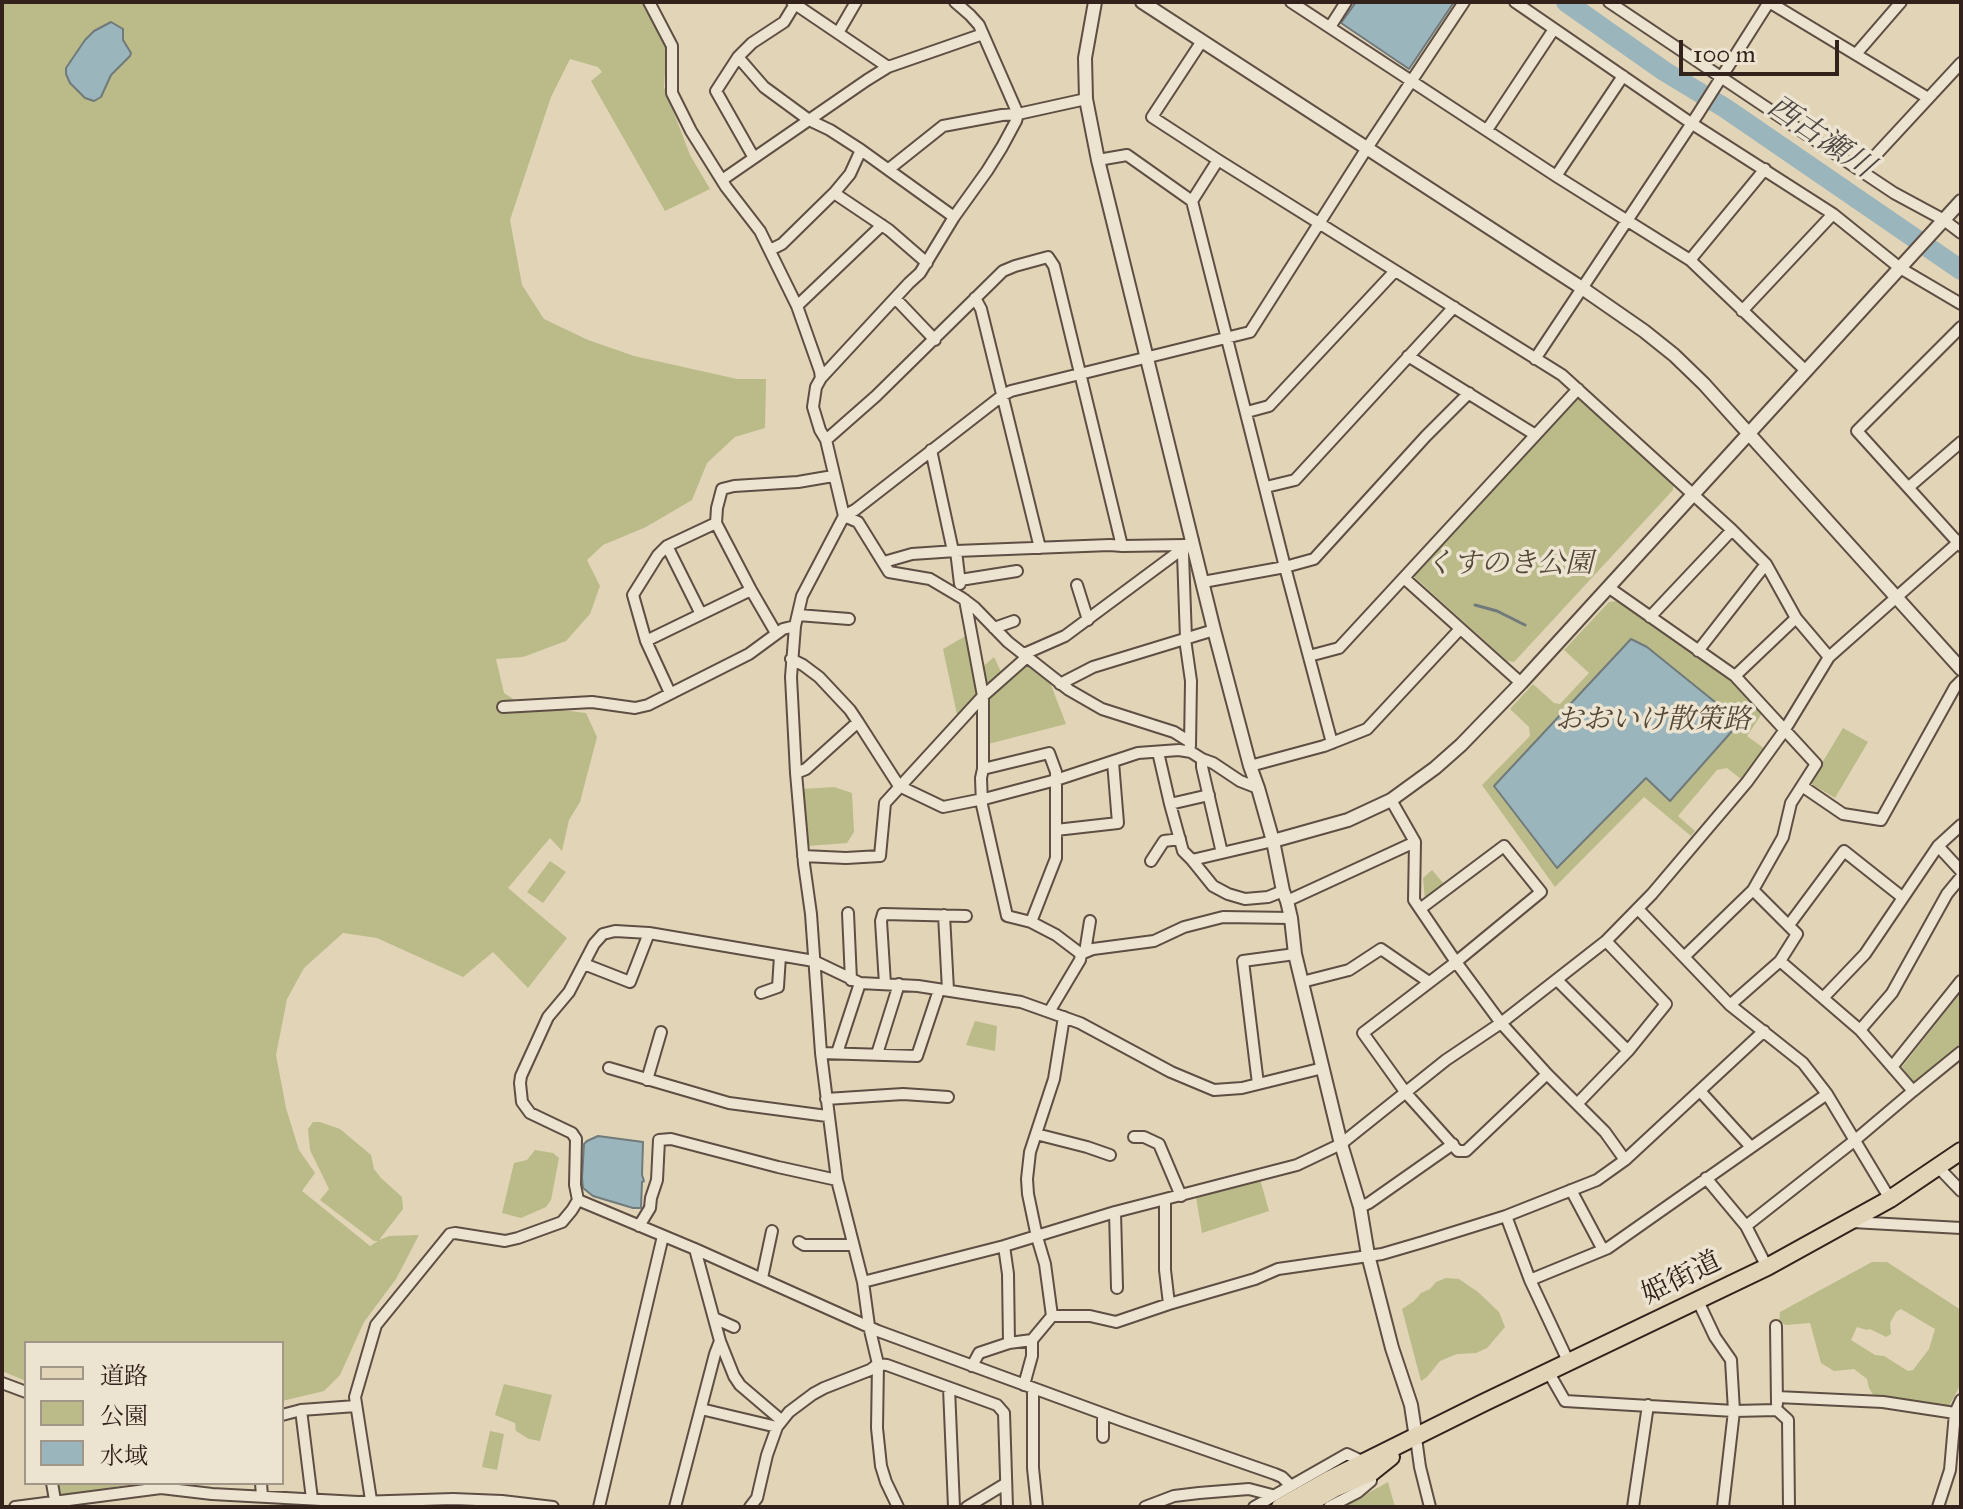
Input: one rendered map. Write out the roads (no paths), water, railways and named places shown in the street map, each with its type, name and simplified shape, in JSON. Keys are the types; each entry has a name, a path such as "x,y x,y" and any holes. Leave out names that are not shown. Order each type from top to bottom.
{"main road":[{"name":"姫街道","path":"1276,1501 1331,1485 1368,1468 1416,1438 1483,1403 1767,1267 1890,1199 1961,1151"},
{"name":"姫街道","path":"1303,1507 1331,1485"}],"street":[{"path":"649,2 672,46 672,93 691,131 770,250 797,306 821,378"},
{"path":"838,33 856,2"},
{"path":"844,516 826,440 813,407 816,387 920,273 987,171 1018,114 983,34 970,15 955,2"},
{"path":"1095,2 1085,58 1086,99 1098,160 1189,543 1203,582 1250,766 1273,841 1291,918 1295,954 1341,1144 1360,1207 1368,1255 1392,1348 1411,1405 1420,1467 1430,1507"},
{"path":"1142,2 1582,288 1674,355 1749,433 1961,669"},
{"path":"1291,2 1690,260 1805,370"},
{"path":"1330,27 1346,2"},
{"path":"898,1507 881,1466 877,1428 878,1364 863,1282 837,1180 827,1116 796,773 791,659 802,596 844,516 1003,395 1250,332 1464,2"},
{"path":"1515,2 1623,76 1695,118 1833,214 1900,268 1961,304"},
{"path":"1609,2 1719,81 1961,233"},
{"path":"1535,359 1769,2 1928,98"},
{"path":"1856,54 1901,2"},
{"path":"754,158 716,91 738,57 752,43 784,22 794,3 888,67"},
{"path":"1487,130 1554,29"},
{"path":"722,180 888,67 983,34"},
{"path":"1202,41 1152,117 1562,375 1766,564 1796,618 1829,657"},
{"path":"738,57 764,87 809,120 830,130 889,169 954,217"},
{"path":"1861,171 1961,63"},
{"path":"1556,176 1623,76"},
{"path":"889,169 943,126 1086,99"},
{"path":"770,250 782,244 834,193 850,174 861,150"},
{"path":"1098,160 1127,155 1192,201 1332,743"},
{"path":"1192,201 1218,160"},
{"path":"1690,260 1765,169"},
{"path":"834,193 882,225 927,263"},
{"path":"1192,860 1348,820 1391,800 1435,768 1521,683 1961,201"},
{"path":"1742,311 1833,214"},
{"path":"797,306 882,225"},
{"path":"826,440 935,340 1003,271 1048,257 1054,266 1122,546"},
{"path":"1247,412 1269,406 1395,271"},
{"path":"895,298 935,340"},
{"path":"975,298 981,309 1040,548"},
{"path":"1266,487 1295,480 1454,307"},
{"path":"863,1282 1297,1165 1341,1144 1446,1060 1501,1023 1606,941 1638,909 1747,782 1784,731 1829,657 1960,543 1857,431 1961,327"},
{"path":"1408,356 1534,434"},
{"path":"1309,656 1339,648 1578,389"},
{"path":"1203,582 1314,559 1469,393"},
{"path":"1909,487 1961,442"},
{"path":"931,450 955,551 983,696 982,799 1007,916 1031,922 1083,953"},
{"path":"776,633 716,523 722,489 833,476"},
{"path":"844,516 858,522 889,572 930,579 963,599 1060,684 1102,709 1174,732 1202,759 1258,788"},
{"path":"670,693 646,641 633,595 651,564 667,546 716,523"},
{"path":"1650,617 1732,530"},
{"path":"884,562 912,554 955,551 1189,543"},
{"path":"803,856 880,856 885,803 983,696 1026,656 1065,636 1189,543"},
{"path":"1189,543 1183,554 1191,681 1190,747"},
{"path":"667,546 701,614"},
{"path":"1698,651 1766,564"},
{"path":"960,580 1017,571"},
{"path":"1404,578 1521,683"},
{"path":"1077,585 1088,620"},
{"path":"1608,587 1735,676 1816,764 1791,803 1783,837 1753,890 1685,956"},
{"path":"646,641 751,590"},
{"path":"1735,676 1796,618"},
{"path":"503,707 592,702 635,708 648,705 749,654 797,621 849,619"},
{"path":"994,628 1014,621"},
{"path":"1250,766 1332,743 1367,729 1460,629"},
{"path":"1060,684 1093,667 1214,630"},
{"path":"791,659 819,677 858,722 899,786 943,807 1056,780 1138,753 1190,747"},
{"path":"1802,786 1843,814 1881,820 1961,681"},
{"path":"796,773 806,769 858,722"},
{"path":"1158,752 1183,851 1213,886 1228,894 1245,899 1285,896 1415,842"},
{"path":"983,769 1049,753 1056,772 1055,864 1031,922"},
{"path":"1202,759 1222,853"},
{"path":"1056,830 1118,823 1113,762"},
{"path":"1170,804 1209,795"},
{"path":"1391,800 1415,842 1414,900 1501,1023 1605,1132 1625,1160"},
{"path":"1823,998 1865,954 1938,846 1961,825"},
{"path":"1151,861 1164,841 1180,839"},
{"path":"1420,909 1504,846 1541,892 1363,1033 1406,1093 1458,1151 1466,1151 1547,1074"},
{"path":"1860,1030 1892,993 1961,874 1938,846"},
{"path":"1789,925 1844,851 1902,897"},
{"path":"1730,1005 1780,961 1797,934 1753,890"},
{"path":"1638,909 1730,1005 1803,1063 1827,1094 1890,1199"},
{"path":"837,1053 856,982 848,913"},
{"path":"885,984 883,914 966,916"},
{"path":"821,1053 917,1056 944,990 944,915"},
{"path":"1083,953 1154,941 1184,927 1223,917 1291,918"},
{"path":"1049,1012 1080,960 1090,921"},
{"path":"371,1500 355,1397 376,1325 450,1234 505,1241 518,1238 562,1222 578,1200 575,1185 576,1139 572,1133 530,1113 522,1102 519,1089 521,1076 548,1017 569,992 594,944 603,934 615,931 649,933 814,961 856,982 899,984 1021,1002 1080,1023 1171,1072 1214,1090 1242,1088 1323,1068"},
{"path":"584,964 630,982 649,933"},
{"path":"1577,1104 1628,1051 1666,1004 1606,941"},
{"path":"1302,982 1349,970 1381,949 1429,982"},
{"path":"1258,1084 1243,961 1295,954"},
{"path":"761,993 778,987 780,956"},
{"path":"1780,961 1860,1030 1913,1091"},
{"path":"1557,980 1628,1051"},
{"path":"1892,1067 1961,981"},
{"path":"877,1054 899,984"},
{"path":"1037,1507 1029,1387 1032,1340 1052,1316 1045,1264 1027,1179 1030,1152 1054,1079 1064,1017"},
{"path":"1052,1316 1090,1316 1116,1322 1278,1269 1382,1254 1506,1216 1597,1180 1625,1160 1764,1031"},
{"path":"647,1080 661,1032"},
{"path":"1746,1226 1961,1052"},
{"path":"609,1068 729,1103 827,1116"},
{"path":"1700,1091 1750,1146"},
{"path":"826,1099 903,1094 948,1097"},
{"path":"1530,1280 1603,1250 1827,1094"},
{"path":"1036,1134 1110,1155"},
{"path":"1134,1137 1144,1137 1159,1144 1181,1196"},
{"path":"639,1226 650,1208 657,1180 659,1140 671,1139 837,1180"},
{"path":"1360,1207 1453,1144"},
{"path":"1938,1167 1961,1191"},
{"path":"1706,1178 1746,1226 1767,1267"},
{"path":"1571,1190 1603,1250"},
{"path":"578,1200 869,1326 1226,1459 1275,1474 1290,1485"},
{"path":"1165,1201 1165,1270 1169,1304"},
{"path":"1115,1212 1117,1288"},
{"path":"1506,1216 1530,1280 1569,1363"},
{"path":"1850,1222 1961,1228"},
{"path":"762,1278 772,1231"},
{"path":"599,1507 663,1236"},
{"path":"799,1242 804,1245 852,1245"},
{"path":"1004,1246 1008,1274 1009,1343"},
{"path":"695,1249 720,1341 734,1376 779,1423"},
{"path":"1698,1301 1715,1337 1731,1360 1734,1411 1723,1507"},
{"path":"714,1318 734,1327"},
{"path":"1776,1326 1777,1410"},
{"path":"972,1366 979,1353 1009,1343 1032,1340"},
{"path":"675,1507 720,1341"},
{"path":"750,1507 757,1498 767,1455 779,1423 813,1394 878,1364 997,1405 1004,1413 1007,1507"},
{"path":"1549,1373 1565,1401 1734,1411 1777,1410 1788,1420 1789,1507"},
{"path":"2,1383 24,1391"},
{"path":"949,1388 954,1507"},
{"path":"1777,1397 1883,1402 1958,1413"},
{"path":"1938,1507 1950,1470 1961,1400"},
{"path":"1633,1507 1648,1405"},
{"path":"284,1414 301,1410 356,1406"},
{"path":"701,1409 779,1423"},
{"path":"301,1410 312,1499"},
{"path":"1103,1414 1103,1437"},
{"path":"1254,1507 1276,1501 1290,1485 1347,1454 1368,1468 1371,1481 1358,1492 1329,1507"},
{"path":"967,1507 1005,1484"},
{"path":"52,1485 55,1500"},
{"path":"15,1507 55,1500 78,1503 160,1485 358,1502 465,1500 553,1507"},
{"path":"261,1485 262,1496"},
{"path":"1150,1506 1174,1496 1249,1489 1276,1501"}],"water":[{"path":"1356,2 1454,2 1409,69 1341,23"},
{"path":"111,22 123,29 123,40 131,53 111,75 101,97 94,101 85,98 70,83 66,68 85,40"},
{"name":"おおいけ散策路","path":"1631,639 1647,647 1720,706 1733,730 1670,801 1646,778 1557,868 1494,786"},
{"path":"598,1136 643,1142 641,1208 593,1196 583,1188 584,1144"}],"waterway":[{"name":"西古瀬川","path":"1566,2 1961,270"},
{"path":"1475,605 1497,611 1525,625"}],"park label":[{"name":"くすのき公園","path":"1509,565"}]}
